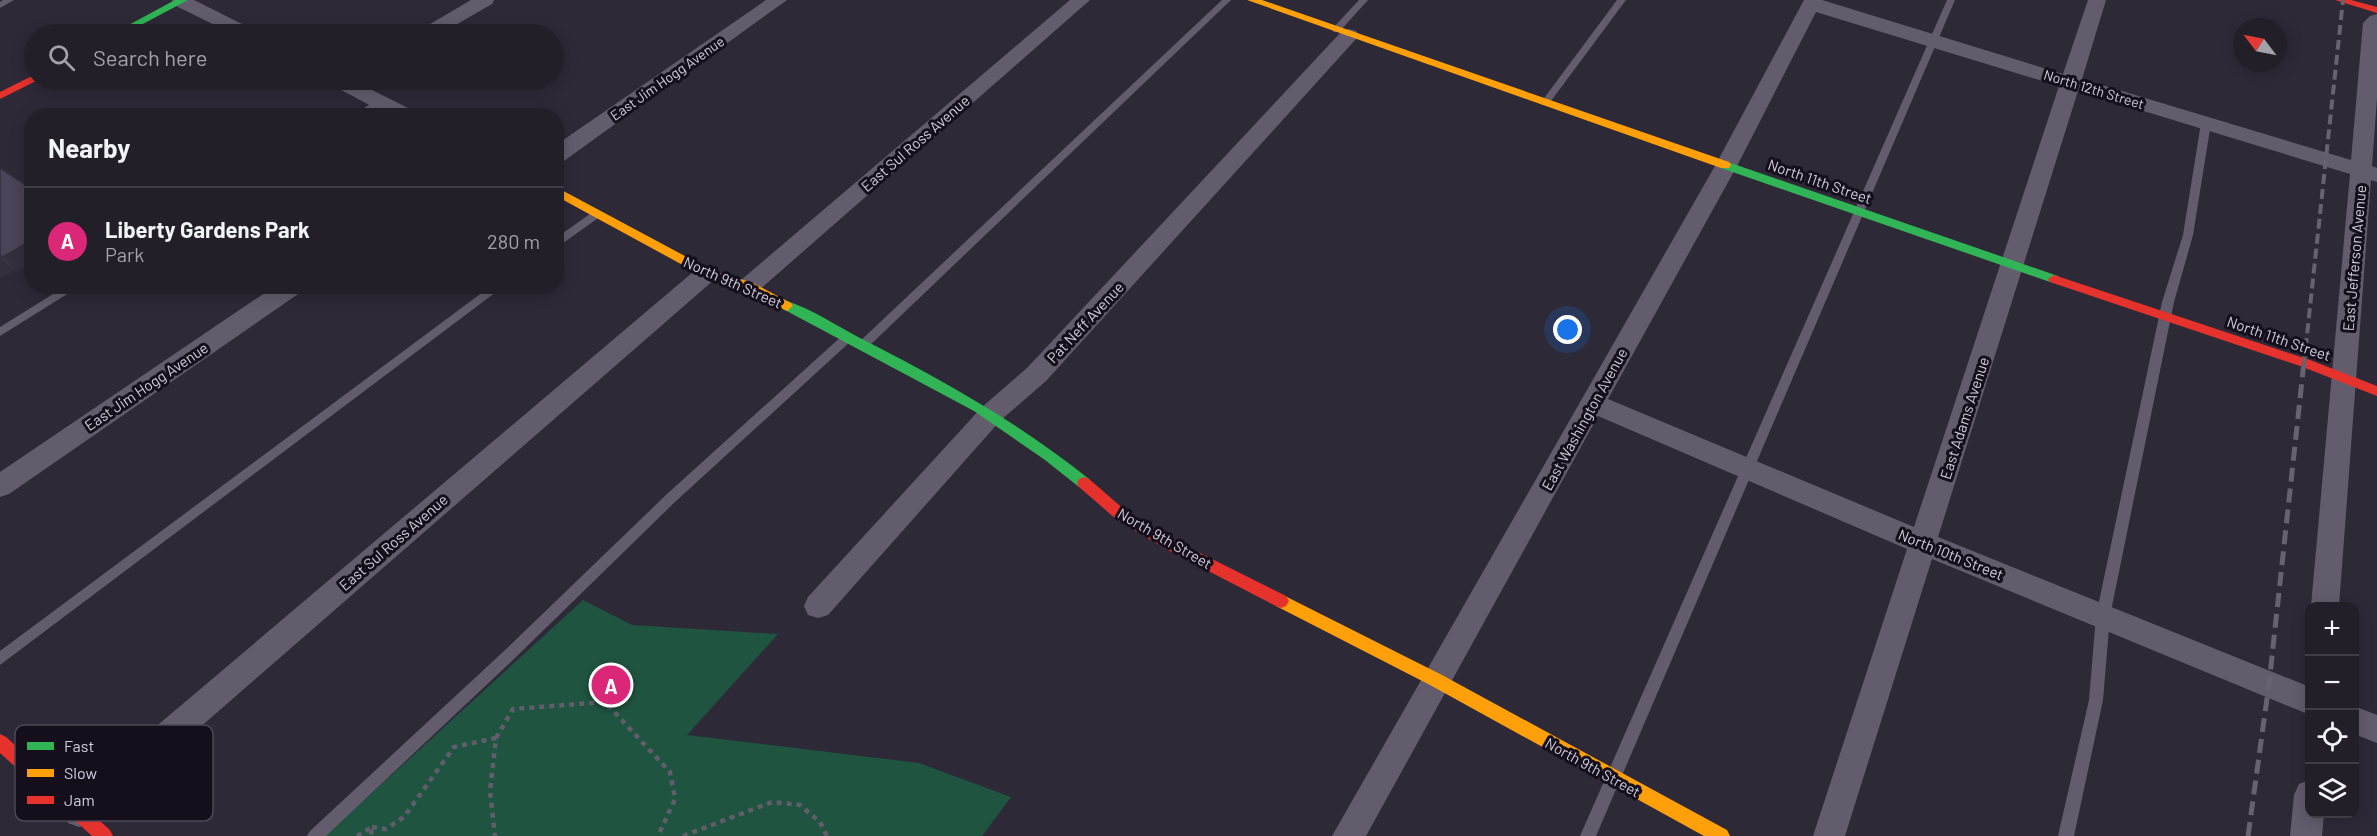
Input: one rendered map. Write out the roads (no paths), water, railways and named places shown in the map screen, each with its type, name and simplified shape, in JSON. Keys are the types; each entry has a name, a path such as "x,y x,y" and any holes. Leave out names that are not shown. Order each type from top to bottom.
{"street":[{"path":"136,24 182,0 228,24"},
{"path":"444,24 485,0"},
{"name":"East Jim Hogg Avenue","path":"564,150 778,0"},
{"name":"East Sul Ross Avenue","path":"748,286 1081,0"},
{"name":"North 11th Street","path":"1252,0 2013,266 2305,363 2377,391"},
{"name":"East Adams Avenue","path":"1828,836 2097,0"},
{"path":"2340,0 2377,10"},
{"name":"North 12th Street","path":"1812,2 2369,172"},
{"name":"East Washington Avenue","path":"1348,836 1726,166 1812,2"},
{"name":"East Jefferson Avenue","path":"2325,602 2344,379 2369,172 2373,23 2377,20"},
{"name":"Pat Neff Avenue","path":"818,606 990,414 1037,374 1343,33"},
{"path":"0,96 24,83"},
{"path":"360,90 393,108"},
{"name":"North 9th Street","path":"564,195 707,273 748,286 990,414 1063,465 1122,515 1169,544 1436,680 1721,836"},
{"name":"East Sul Ross Avenue","path":"180,725 707,273"},
{"name":"East Jim Hogg Avenue","path":"0,486 280,294"},
{"name":"North 10th Street","path":"1593,404 1923,543 2305,699"},
{"path":"2359,722 2377,729"},
{"path":"0,742 15,755"},
{"path":"2306,836 2308,818"},
{"path":"88,821 104,836"}],"lane":[{"path":"0,5 10,0"},
{"path":"862,346 1227,0"},
{"path":"1343,33 1363,2 1350,0"},
{"path":"1545,103 1622,0"},
{"path":"1588,836 1951,0"},
{"path":"369,108 380,101"},
{"path":"2066,836 2096,700 2103,616 2165,316 2188,235 2206,123"},
{"path":"564,238 597,213"},
{"path":"0,332 62,294"},
{"path":"0,659 488,294"},
{"path":"315,836 509,655 671,498 847,338"}],"railway":[{"path":"2304,363 2343,0"},
{"path":"2248,836 2269,684 2304,362"}],"place":[{"name":"Liberty Gardens Park","path":"611,685"}]}
